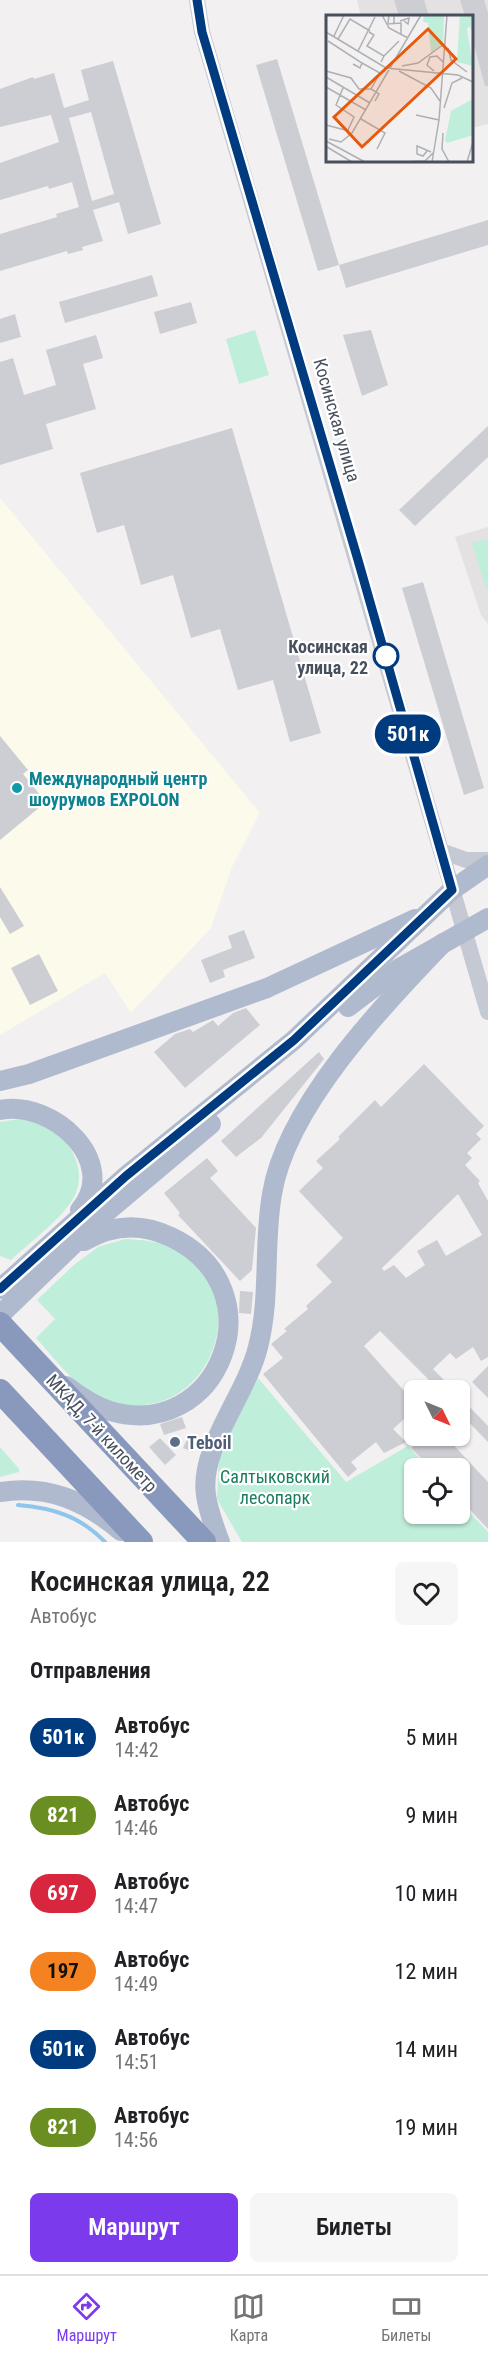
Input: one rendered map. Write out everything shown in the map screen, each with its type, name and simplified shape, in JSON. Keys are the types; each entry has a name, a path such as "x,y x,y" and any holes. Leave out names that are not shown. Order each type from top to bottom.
{"highway":[{"name":"МКАД, 7-й километр","path":"0,1324 204,1542"},
{"path":"0,1391 141,1542"}],"main road":[{"path":"62,1231 294,1040 452,890 488,865"},
{"path":"0,1082 267,988 431,911"},
{"path":"69,1249 110,1209 364,993 398,969 488,918"},
{"path":"220,1542 205,1493 206,1470 214,1444 247,1383 258,1348 266,1308 271,1197 276,1170 289,1139 309,1103 395,992 442,943"},
{"path":"0,1110 26,1108 45,1114 75,1136 85,1153 91,1172 91,1188 85,1204 21,1282 0,1315"},
{"path":"0,1289 21,1282 69,1249 99,1232 137,1226 160,1232 183,1243 204,1260 220,1281 227,1302 229,1326 226,1350 217,1371 200,1389 180,1404 156,1413 130,1414 109,1410 82,1398 43,1370"},
{"path":"0,1492 40,1490 61,1494 82,1504 135,1542"}],"street":[{"name":"Косинская улица","path":"197,0 202,32 488,1012"},
{"path":"441,851 466,860 488,860"}],"shaded area":[{"path":"357,0 488,0 488,124 473,128 473,15 361,15"},
{"path":"0,498 260,813 232,867 211,928 131,1013 105,973 0,1035"},
{"path":"488,527 488,624 481,615 455,537"}],"green space":[{"path":"255,330 269,375 239,384 226,339"},
{"path":"488,539 488,589 486,589 472,543"},
{"path":"25,1118 43,1122 68,1144 77,1165 78,1187 62,1214 11,1260 0,1256 0,1122"},
{"path":"125,1239 165,1245 178,1251 199,1267 212,1288 218,1311 217,1335 209,1359 195,1379 176,1395 151,1404 134,1406 111,1404 86,1390 68,1374 36,1338 55,1319 37,1300 75,1264 98,1247"},
{"name":"Салтыковский лесопарк","path":"258,1378 346,1482 408,1446 419,1458 404,1458 404,1524 470,1524 470,1513 488,1532 488,1542 242,1542 217,1499 219,1455"},
{"path":"0,1447 19,1469 19,1472 0,1477"}],"building":[{"path":"394,0 424,0 429,15 399,15"},
{"path":"460,0 484,0 488,13 488,86 485,86 473,45 473,15 465,15"},
{"path":"277,59 339,265 318,271 256,65"},
{"path":"113,61 161,224 128,234 119,202 93,210 103,241 82,247 83,250 68,254 67,251 0,271 0,234 57,217 56,214 79,207 72,182 49,189 48,186 0,200 0,163 59,142 51,115 0,127 0,89 33,77 34,79 54,73 64,108 89,100 81,70","holes":["91,112 114,194 92,201 69,118"]},
{"path":"488,220 488,245 346,288 339,265"},
{"path":"152,275 158,296 65,323 59,302"},
{"path":"191,302 197,323 160,334 154,312"},
{"path":"15,314 21,337 0,343 0,319"},
{"path":"371,330 388,385 362,396 343,335"},
{"path":"96,335 103,358 83,364 96,409 46,424 53,449 0,465 0,362 13,358 24,395 56,385 46,350"},
{"path":"488,426 488,457 415,526 399,510"},
{"path":"232,428 321,733 290,742 273,680 238,690 220,629 191,638 173,575 141,585 124,525 97,533 80,473"},
{"path":"423,582 484,788 464,795 402,588"},
{"name":"Международный центр шоурумов EXPOLON","path":"0,736 28,770 23,774 46,802 0,840"},
{"path":"0,887 24,926 10,934 0,917"},
{"path":"244,930 255,958 223,970 225,977 210,983 201,960 232,948 228,936"},
{"path":"39,954 58,991 30,1005 11,968"},
{"path":"246,1008 260,1025 185,1088 154,1052 175,1034 190,1029 193,1032 213,1020 218,1026 233,1013"},
{"path":"319,1052 324,1059 261,1138 236,1157 221,1141"},
{"path":"424,1064 484,1126 476,1134 481,1139 467,1153 472,1158 465,1165 480,1181 478,1183 488,1201 488,1357 481,1361 473,1347 456,1359 450,1353 433,1369 444,1380 429,1380 380,1331 364,1346 404,1391 404,1419 393,1429 404,1440 404,1443 384,1453 376,1442 351,1462 357,1469 348,1477 263,1374 283,1358 271,1344 287,1331 284,1329 308,1309 306,1306 332,1282 316,1265 343,1238 299,1191 323,1168 316,1161 340,1139 338,1137 375,1100 381,1107","holes":["458,1194 482,1235 446,1256 437,1240 417,1251 425,1265 406,1278 394,1265 384,1271 382,1268"]},
{"path":"207,1158 218,1171 210,1178 256,1228 252,1270 240,1281 178,1215 180,1213 164,1193"},
{"path":"240,1291 253,1292 251,1314 239,1313"},
{"path":"488,1366 488,1398 472,1382"},
{"path":"470,1407 488,1426 488,1442 470,1423"},
{"path":"182,1417 186,1428 164,1435 160,1424"},
{"path":"189,1435 199,1439 193,1452 183,1448"},
{"path":"160,1438 176,1455 165,1465 149,1447"},
{"path":"413,1446 454,1446 466,1458 421,1458 411,1448"},
{"path":"470,1463 488,1482 488,1529 470,1510"}],"waterway":[{"path":"18,1505 43,1508 65,1515 86,1526 105,1542"}],"bus line":[{"name":"501к","path":"0,1289 126,1176 294,1040 452,890 358,560 202,32 197,0"}],"place":[{"name":"Косинская улица, 22","path":"386,656"},
{"name":"Международный центр шоурумов EXPOLON","path":"17,788"},
{"name":"Teboil","path":"175,1442"}]}
